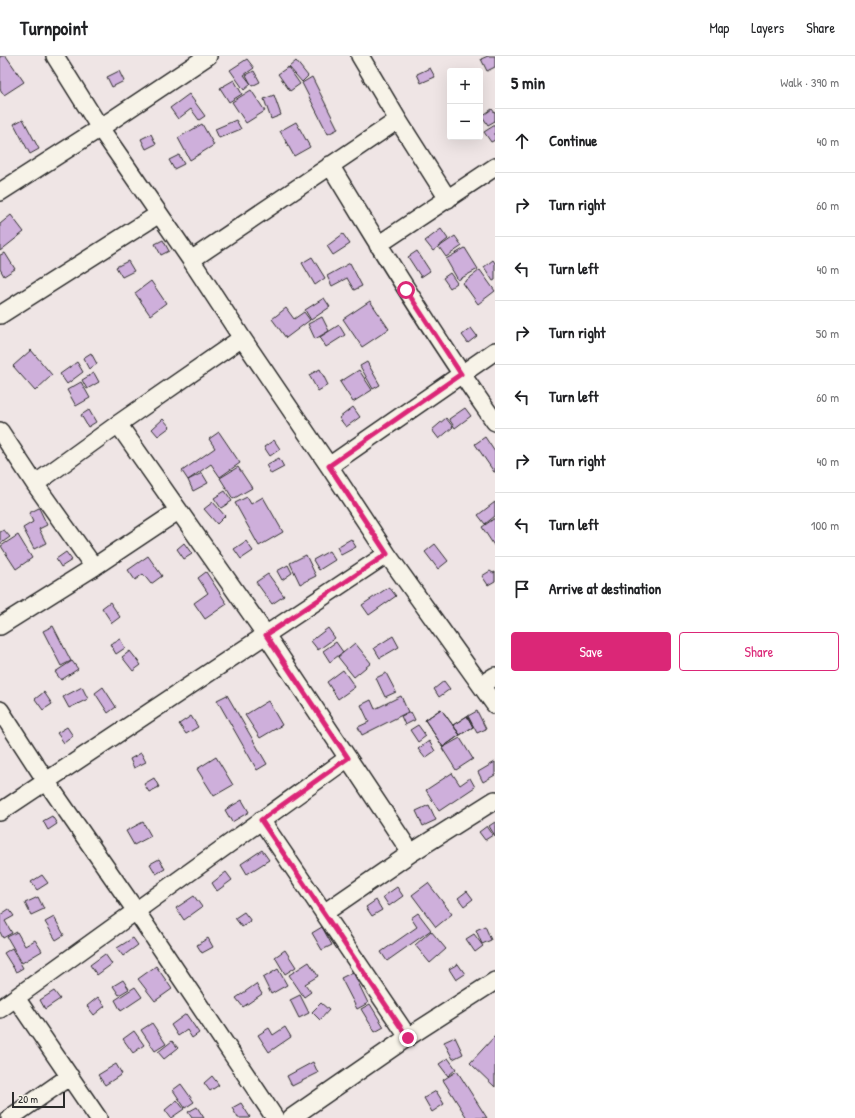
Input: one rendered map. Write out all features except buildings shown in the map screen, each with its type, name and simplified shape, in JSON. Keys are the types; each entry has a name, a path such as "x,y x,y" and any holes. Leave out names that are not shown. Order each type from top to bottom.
{"street":[{"path":"55,56 100,128 191,260 387,554 495,705"},
{"path":"0,192 208,56"},
{"path":"360,56 448,199"},
{"path":"191,260 398,120"},
{"path":"330,165 378,245 461,374 495,422"},
{"path":"378,245 495,167"},
{"path":"0,315 159,214"},
{"path":"35,484 242,338"},
{"path":"329,466 495,351"},
{"path":"118,424 266,635 411,853"},
{"path":"0,431 35,484 94,567"},
{"path":"0,626 94,567 178,511"},
{"path":"0,812 387,554"},
{"path":"481,685 495,676"},
{"path":"0,710 275,1118"},
{"path":"0,1008 16,998 348,758"},
{"path":"324,913 411,853 495,800"},
{"path":"261,820 408,1038"},
{"path":"291,1118 495,980"},
{"path":"16,998 98,1118"},
{"path":"10,1118 70,1076"}],"route":[{"path":"406,290 461,374 329,466 387,554 266,635 348,758 261,820 408,1038"}]}
